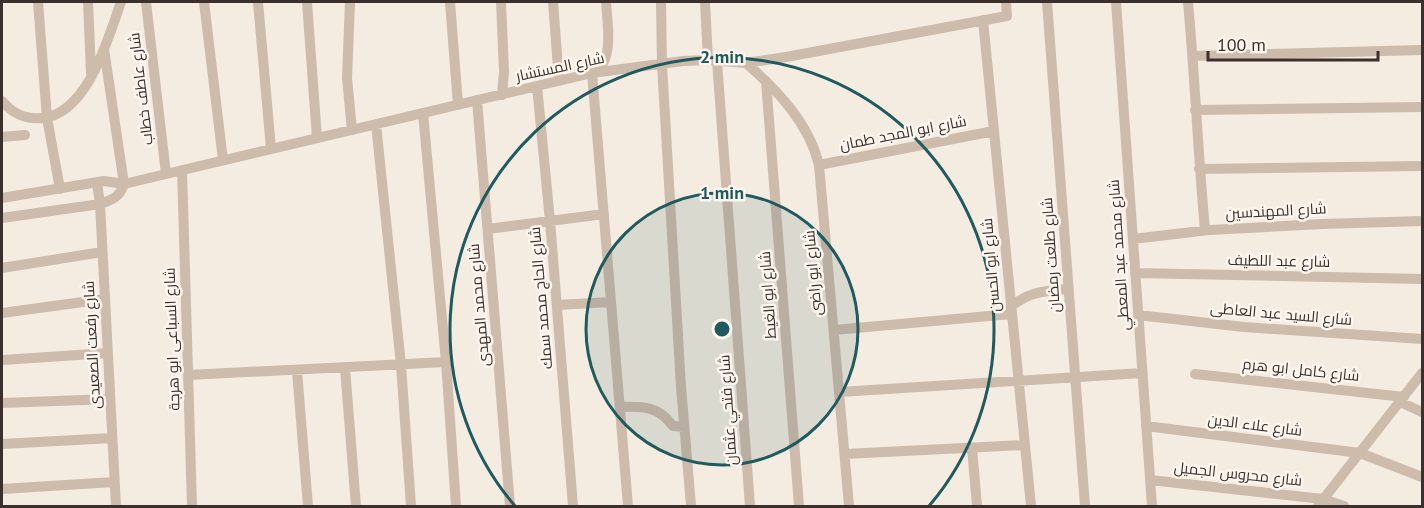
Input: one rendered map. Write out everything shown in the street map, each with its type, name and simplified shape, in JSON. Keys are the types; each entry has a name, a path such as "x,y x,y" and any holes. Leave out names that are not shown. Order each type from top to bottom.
{"street":[{"path":"38,2 47,118 60,189"},
{"path":"88,2 91,76"},
{"path":"2,101 16,114 37,119 47,118 64,111 71,105 91,76 104,49 121,2"},
{"name":"شارع عاطف خطاب","path":"146,2 166,174"},
{"path":"204,2 223,160"},
{"path":"258,2 271,149"},
{"path":"307,2 316,138"},
{"path":"350,2 347,78 352,130"},
{"path":"450,2 458,105"},
{"path":"501,2 504,50 502,95"},
{"path":"553,2 559,81"},
{"path":"606,2 607,51 603,63 592,73 628,507"},
{"path":"661,2 662,65 691,507"},
{"name":"شارع فتحي عثمان","path":"705,2 713,60 750,507"},
{"name":"شارع المستشار","path":"124,184 592,73 683,61 713,60 746,63 786,57 1007,16 1006,2"},
{"name":"شارع طلعت رمضان","path":"1047,2 1085,507"},
{"name":"شارع محمد عبد المعطي","path":"1116,2 1152,507"},
{"path":"1188,2 1205,230"},
{"name":"شارع ابو الحسن","path":"983,20 1030,507"},
{"path":"2,218 100,204 114,199 122,190 124,184 104,49"},
{"path":"1193,56 1422,50"},
{"name":"شارع ابو راضى","path":"746,63 766,81 806,130 819,165 849,507"},
{"name":"شارع ابو الغيط","path":"766,81 799,507"},
{"name":"شارع الحاج محمد سمك","path":"537,86 573,507"},
{"name":"شارع محمد المهدى","path":"477,100 510,507"},
{"path":"1195,110 1422,107"},
{"path":"423,113 446,362 456,507"},
{"path":"376,123 401,365 411,507"},
{"name":"شارع ابو المجد طمان","path":"819,165 994,131"},
{"path":"2,137 25,135"},
{"path":"1199,168 1422,166"},
{"name":"شارع السباعى ابو هرجة","path":"182,170 192,507"},
{"path":"2,198 97,182 111,181 124,184"},
{"name":"شارع رفعت الصعيدى","path":"97,182 116,507"},
{"path":"488,229 604,213"},
{"name":"شارع المهندسين","path":"1132,239 1205,230 1422,221"},
{"path":"2,268 102,252"},
{"name":"شارع عبد اللطيف","path":"1135,273 1422,279"},
{"path":"834,330 1010,311 1022,298 1035,292 1068,289"},
{"path":"2,313 105,299"},
{"path":"557,305 611,302"},
{"name":"شارع السيد عبد العاطى","path":"1138,315 1244,327 1422,339"},
{"path":"2,360 108,353"},
{"path":"188,375 446,362"},
{"path":"345,368 356,507"},
{"path":"297,370 308,507"},
{"path":"839,392 1142,373"},
{"path":"1321,503 1422,373"},
{"name":"شارع كامل ابو هرم","path":"1195,374 1402,400 1422,412"},
{"path":"2,403 110,399"},
{"path":"620,407 639,406 654,410 663,415 673,426 684,427"},
{"name":"شارع علاء الدين","path":"1146,426 1360,453 1422,477"},
{"path":"2,444 111,438"},
{"path":"845,454 1024,445"},
{"path":"972,448 977,507"},
{"name":"شارع محروس الجميل","path":"1150,480 1344,507"},
{"path":"2,489 114,482"}]}
